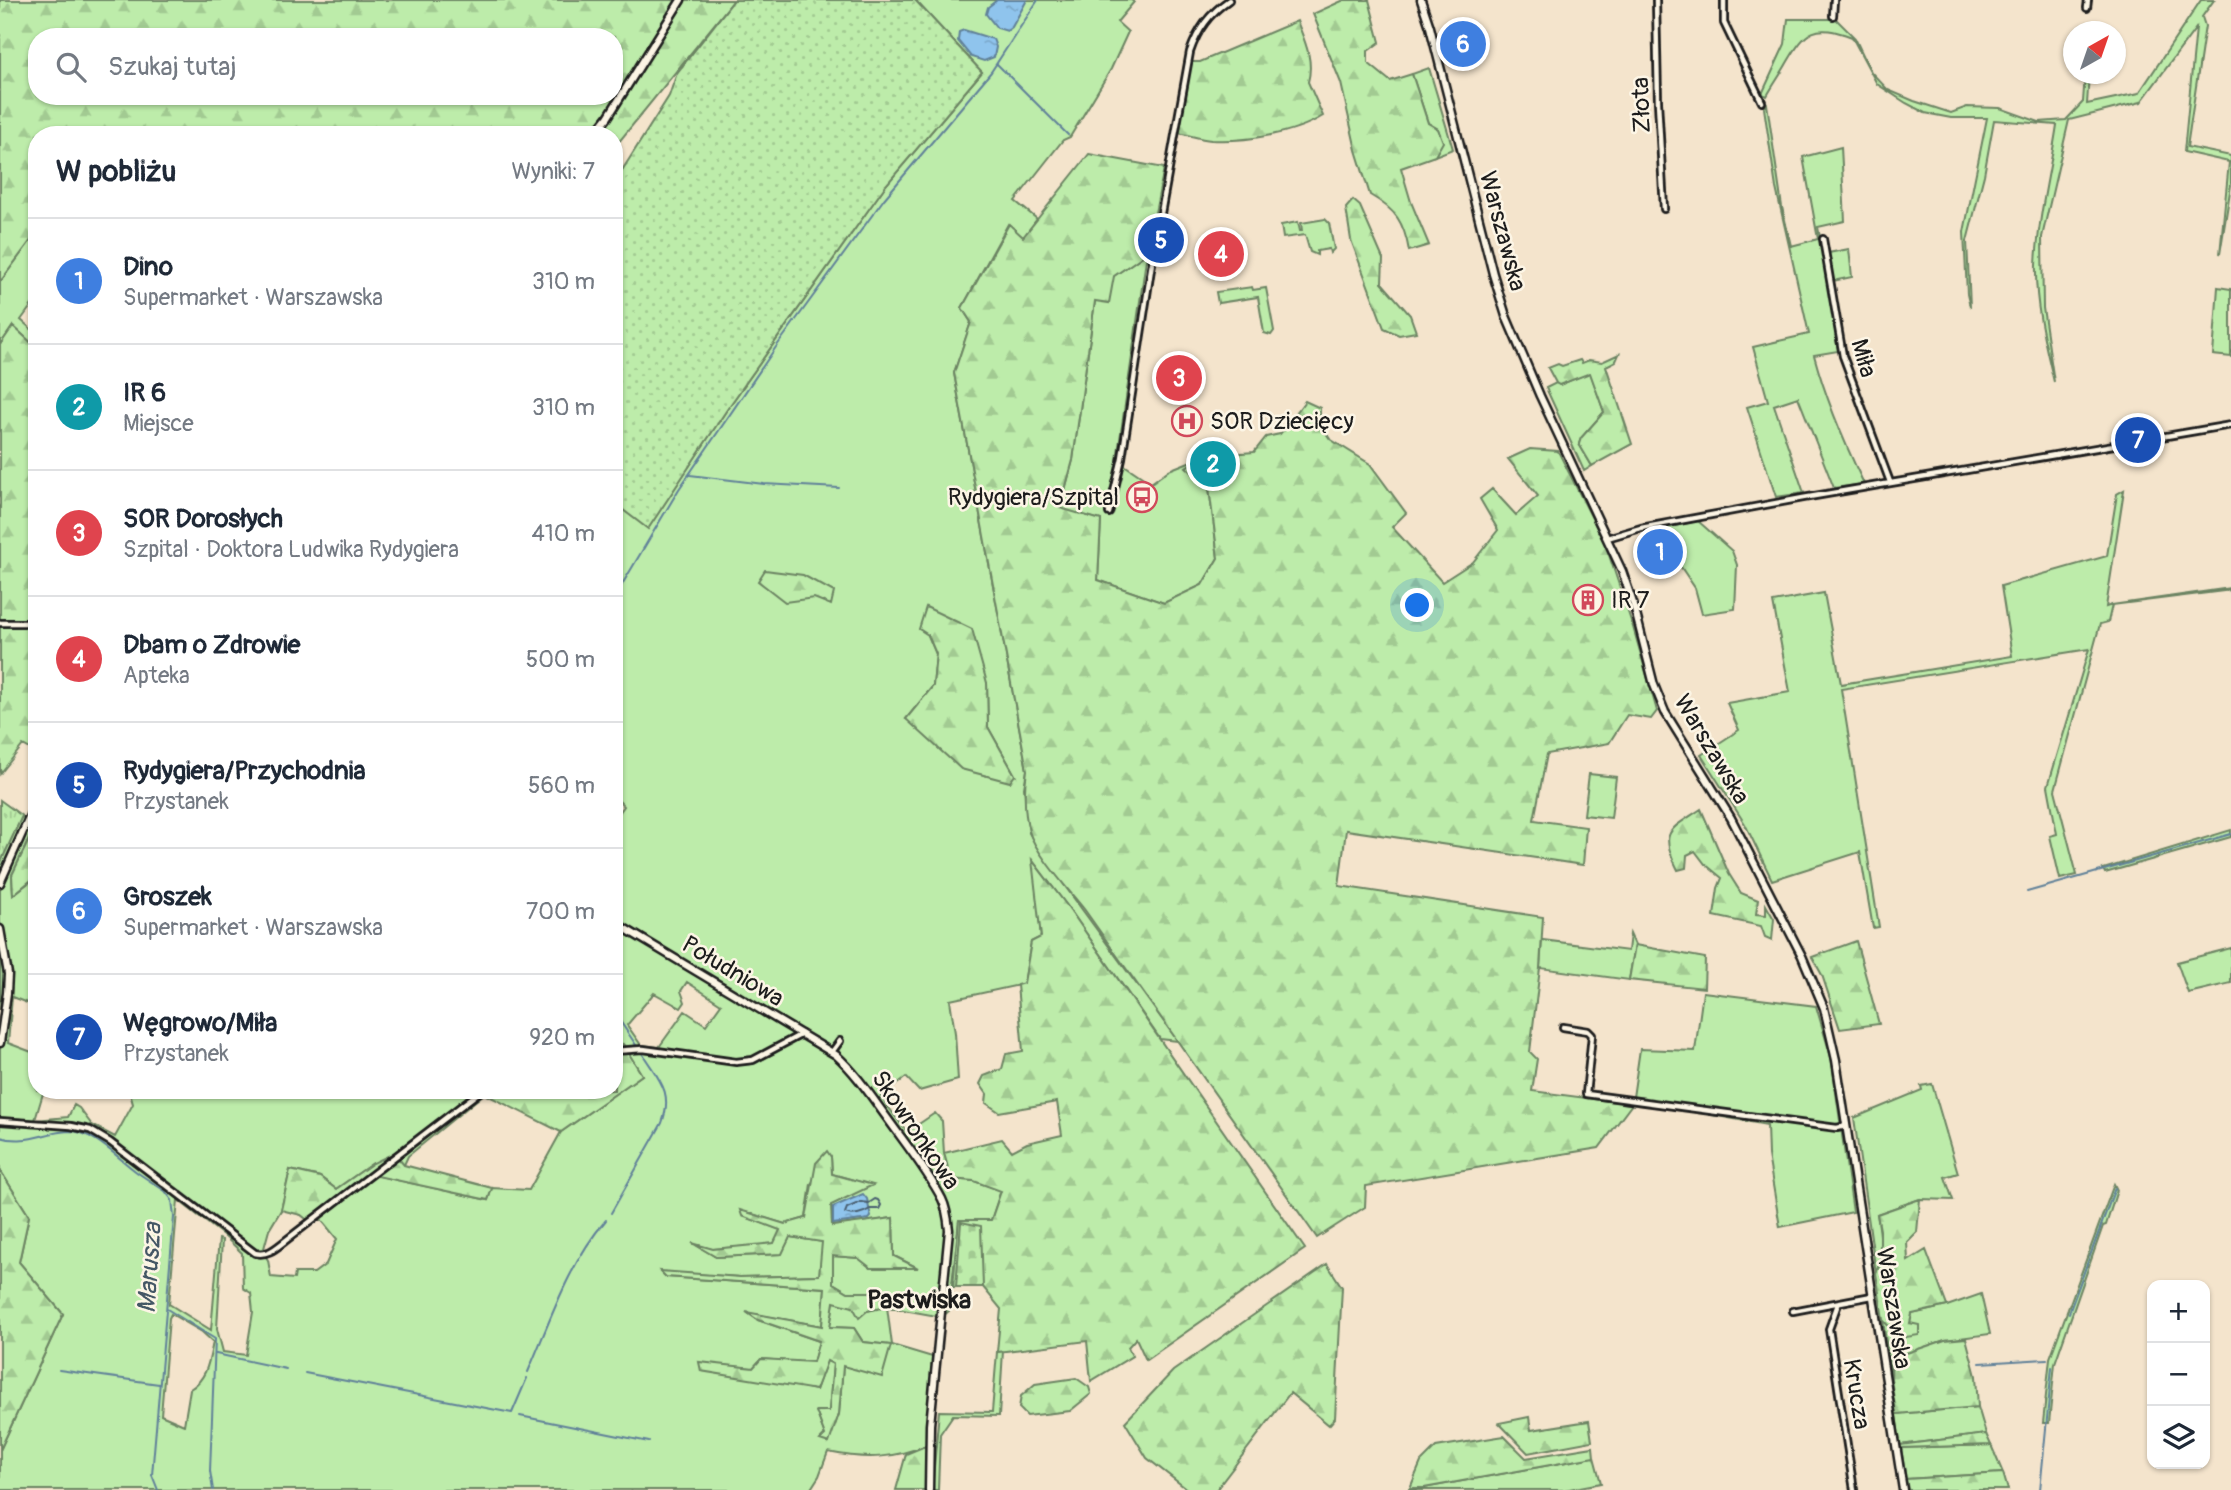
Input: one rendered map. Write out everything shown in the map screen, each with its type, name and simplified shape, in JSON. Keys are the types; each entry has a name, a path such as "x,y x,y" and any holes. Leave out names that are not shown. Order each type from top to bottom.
{"main road":[{"path":"623,93 681,0"},
{"name":"Warszawska","path":"1421,0 1506,316 1629,589 1649,669 1665,712 1743,840 1815,985 1830,1031 1903,1490"},
{"path":"601,126 615,105"},
{"path":"0,883 28,820"},
{"name":"Południowa","path":"623,927 832,1052"},
{"path":"0,929 8,974 0,1043"},
{"name":"Skowronkowa","path":"832,1052 853,1072 914,1155 942,1199 948,1220 928,1443 929,1490"}],"street":[{"path":"1109,513 1120,469 1151,269 1190,52 1205,21 1229,0"},
{"name":"Złota","path":"1656,0 1664,209"},
{"path":"1724,0 1724,23 1762,102"},
{"path":"1833,16 1835,0"},
{"path":"2087,8 2088,0"},
{"name":"Miła","path":"1823,239 1843,356 1889,482"},
{"path":"1607,538 1641,528 1889,482 2231,425"},
{"path":"0,623 28,623"},
{"path":"1563,1027 1588,1031 1592,1035 1586,1094 1837,1128 1846,1126"},
{"path":"623,1050 643,1049 736,1062 753,1060 802,1034"},
{"path":"832,1052 840,1041"},
{"path":"0,1121 90,1130 260,1254 268,1253 295,1234 470,1099"},
{"path":"1793,1311 1872,1296"},
{"name":"Krucza","path":"1838,1304 1829,1329 1854,1490"}],"green space":[{"path":"0,0 734,0 623,137 623,126 28,126 28,244 0,282"},
{"path":"734,0 915,0 982,72 886,185 728,408 648,529 623,510 623,169 669,96 677,73"},
{"path":"915,0 1134,2 1117,22 1128,32 1111,69 1070,137 1063,140 1015,201 1037,219 1023,238 1008,224 962,308 971,322 954,373 1027,770 1024,788 1029,833 1178,1041 1160,1039 1033,861 1041,937 1031,942 1024,984 950,1000 958,1080 919,1091 906,1077 881,1097 907,1132 935,1113 942,1121 944,1153 951,1179 974,1181 1001,1190 991,1220 959,1220 949,1311 942,1317 887,1307 892,1345 939,1359 930,1444 904,1453 880,1457 828,1452 819,1476 810,1490 0,1490 0,1450 63,1314 19,1262 29,1216 0,1170 0,843 16,814 28,820 28,841 12,875 13,895 28,883 28,1003 12,997 8,1043 28,1051 28,1099 41,1099 35,1120 68,1117 74,1105 92,1125 115,1137 133,1104 132,1099 478,1099 408,1156 404,1165 373,1163 336,1189 320,1177 290,1170 281,1210 269,1230 263,1252 268,1260 271,1277 294,1279 295,1273 314,1273 326,1264 337,1239 319,1217 375,1175 488,1200 492,1188 529,1190 561,1132 608,1099 623,1099 623,1088 642,1075 623,1045 623,510 648,528 728,408 886,185 982,72","holes":["928,635 987,683 988,727 1015,775 906,719 933,686 936,654","687,982 721,1004 706,1025 685,1011 659,1047 641,1045 627,1025 654,993 681,1008 685,1002 681,991","831,1157 832,1174 871,1185 830,1205 832,1227 893,1218 894,1256 916,1267 871,1268 859,1258 833,1256 833,1283 848,1292 878,1292 887,1306 867,1311 834,1301 830,1327 854,1328 863,1342 891,1345 843,1365 839,1414 828,1443 816,1411 829,1411 833,1364 827,1360 816,1390 699,1363 753,1368 761,1359 813,1363 819,1341 758,1320 748,1313 822,1326 825,1288 666,1277 661,1272 740,1277 820,1275 823,1242 790,1237 781,1254 716,1257 696,1245 712,1249 774,1244 781,1230 743,1216 741,1211 785,1224 806,1218 811,1184","178,1200 242,1253 243,1288 251,1293 253,1312 246,1355 223,1352 217,1329 222,1240 219,1239 211,1330 169,1304","171,1314 202,1332 213,1342 204,1375 190,1389 184,1425 161,1415"]},
{"path":"1344,0 1369,0 1380,42 1368,51 1368,63 1390,81 1412,74 1428,123 1438,129 1443,142 1435,156 1401,168 1411,202 1429,245 1409,251 1397,218 1370,195 1356,150 1341,83 1313,14"},
{"path":"2201,0 2214,0 2202,17 2205,26 2187,147 2231,156 2231,185 2220,254 2229,162 2184,152 2196,28 2141,102 2069,120 2042,237 2043,308 2054,382 2039,310 2036,265 2057,125 1994,120 1984,175 1967,241 1970,307 1964,232 1987,118 1951,118 1925,113 1906,103 1877,84 1852,37 1820,30 1813,32 1800,43 1767,96 1762,94 1785,44 1788,19 1836,19 1855,38 1871,72 1888,90 1951,113 1967,107 2000,108 2039,122 2066,120 2083,102 2084,84 2088,84 2087,104 2139,93"},
{"path":"1297,21 1309,59 1308,82 1323,116 1284,132 1238,140 1211,140 1178,133 1191,62 1200,62"},
{"path":"1429,68 1453,149 1435,156 1442,142 1438,129 1428,123 1412,74"},
{"path":"1767,104 1782,207 1791,246 1818,239 1803,157 1841,147 1845,221 1818,227 1823,254 1849,249 1852,277 1828,282 1838,351 1814,355 1836,421 1864,484 1834,488 1798,397 1774,405 1804,493 1776,497 1747,407 1768,401 1753,347 1809,334 1776,188 1764,108"},
{"path":"1089,154 1164,168 1147,253 1114,276 1109,303 1095,301 1073,460 1060,508 1101,520 1098,580 1164,603 1202,585 1218,558 1209,487 1186,467 1204,456 1254,452 1266,437 1280,434 1305,401 1320,408 1320,424 1330,439 1370,464 1406,513 1392,527 1442,582 1473,562 1498,530 1480,499 1492,489 1516,515 1538,496 1508,459 1530,449 1558,451 1606,546 1657,711 1651,719 1627,715 1609,743 1547,754 1534,820 1586,827 1583,865 1346,830 1339,886 1543,917 1530,1052 1537,1059 1532,1091 1632,1104 1599,1148 1366,1186 1365,1207 1317,1238 1084,909 1032,840 1025,808 1027,770 954,373 971,322 962,308 1009,224 1023,237"},
{"path":"1353,200 1360,206 1383,259 1382,283 1410,315 1416,332 1399,335 1384,328 1351,240 1346,208"},
{"path":"1325,219 1329,223 1334,249 1330,253 1329,249 1317,251 1317,255 1310,252 1305,235 1283,238 1281,225 1298,222 1302,231 1301,223"},
{"path":"28,244 28,310 21,320 28,326 28,340 13,326 0,345 0,282"},
{"path":"1147,253 1117,460 1151,483 1169,470 1204,456 1187,467 1209,487 1218,558 1202,585 1164,603 1098,580 1101,520 1060,509 1073,460 1095,301 1114,276"},
{"path":"1252,287 1253,290 1266,288 1274,331 1271,335 1264,333 1258,297 1218,303 1216,292"},
{"path":"2218,287 2231,289 2231,357 2213,355"},
{"path":"13,326 28,340 28,748 23,745 0,774 0,345"},
{"path":"1619,354 1616,361 1606,366 1632,444 1592,466 1579,444 1581,438 1604,412 1590,373 1559,385 1548,368 1580,360 1582,363 1589,360 1602,362"},
{"path":"1590,372 1604,412 1581,438 1579,444 1592,466 1584,471 1546,388"},
{"path":"2124,490 2106,607 2112,605 2108,622 2100,624 2055,790 2077,875 2060,879 2050,836 2057,834 2048,786 2089,649 1841,689 1879,927 1873,928 1860,852 1772,880 1745,824 1701,755 1739,730 1727,703 1790,692 1773,602 1824,593 1841,684 2012,656 2001,586 2107,556 2117,494"},
{"path":"1698,521 1732,551 1737,565 1735,609 1702,614 1695,588 1656,530"},
{"path":"765,570 803,575 834,592 831,605 814,598 785,602 758,581"},
{"path":"2231,588 2231,590 2112,605"},
{"path":"926,607 972,629 987,683 988,727 1015,775 1010,782 961,769 906,719 933,686 936,654 928,635 919,629"},
{"path":"1589,774 1616,777 1611,818 1584,815"},
{"path":"0,800 22,816 0,864"},
{"path":"1701,809 1729,874 1741,893 1758,900 1756,914 1766,915 1766,905 1774,919 1772,940 1765,937 1761,926 1714,916 1722,878 1705,864 1695,851 1687,855 1686,868 1678,870 1669,847 1670,833"},
{"path":"2231,830 2231,837 2105,873 2103,869"},
{"path":"28,842 28,883 13,895 12,875"},
{"path":"1032,860 1068,907 1305,1249 1146,1360 1136,1338 1128,1347 1132,1356 1091,1381 1087,1341 997,1352 1001,1309 983,1287 953,1287 959,1220 991,1220 1001,1191 974,1181 951,1179 944,1153 1002,1139 1012,1151 1027,1143 1062,1135 1057,1102 999,1112 986,1103 987,1094 980,1084 984,1076 1002,1069 1006,1054 1023,1051 1017,985 1024,983 1031,942 1041,937"},
{"path":"1630,934 1635,945 1629,980 1540,968 1542,940 1628,951"},
{"path":"1856,941 1879,1024 1840,1029 1822,975 1812,957"},
{"path":"1635,945 1705,958 1704,988 1629,980"},
{"path":"2231,948 2231,983 2188,993 2177,962"},
{"path":"1703,992 1816,1006 1831,1057 1853,1212 1780,1227 1768,1155 1767,1125 1679,1109 1632,1104 1640,1049 1695,1051"},
{"path":"623,1044 642,1075 623,1088"},
{"path":"1932,1084 1958,1173 1945,1177 1953,1200 1920,1199 1877,1214 1881,1252 1876,1273 1854,1118 1922,1090 1921,1086"},
{"path":"495,1099 608,1099 561,1132"},
{"path":"827,1151 831,1157 832,1174 873,1185 831,1205 832,1226 893,1218 894,1256 918,1268 871,1268 858,1258 833,1256 833,1283 848,1292 878,1292 887,1307 867,1311 859,1318 853,1307 834,1302 830,1327 854,1328 863,1342 891,1345 882,1377 843,1366 839,1414 829,1443 820,1440 825,1435 816,1411 829,1411 833,1364 827,1361 816,1390 701,1371 699,1362 753,1368 761,1359 813,1362 819,1341 758,1320 746,1312 822,1326 825,1288 666,1277 660,1271 740,1277 819,1275 822,1242 790,1237 782,1254 716,1257 692,1243 713,1249 774,1243 780,1230 742,1216 740,1210 785,1224 806,1218 816,1163"},
{"path":"394,1153 404,1165 492,1188 488,1200 373,1175 310,1222 301,1215 281,1210 290,1170 320,1177 336,1189 373,1163"},
{"path":"0,1170 29,1216 19,1262 63,1314 0,1450"},
{"path":"2114,1184 2117,1190 2106,1225 2103,1226 2055,1363 2049,1423 2043,1423 2050,1358"},
{"path":"1920,1199 1917,1232 1907,1242 1908,1261 1926,1250 1947,1306 1912,1314 1910,1323 1919,1325 1919,1335 1900,1338 1883,1320 1876,1273 1880,1264 1877,1214"},
{"path":"961,1222 981,1226 983,1287 956,1287"},
{"path":"1327,1264 1342,1287 1335,1418 1329,1425 1290,1393 1216,1490 1188,1490 1147,1458 1125,1422 1173,1371"},
{"path":"1981,1294 1990,1334 1945,1340 1892,1358 1891,1379 1883,1320 1900,1338 1910,1323 1912,1314"},
{"path":"1966,1338 1976,1376 1978,1407 1896,1414 1891,1379 1892,1358 1945,1340"},
{"path":"1003,1351 999,1416 953,1415 940,1434 938,1490 932,1490 939,1411 992,1412 997,1352"},
{"path":"1076,1378 1089,1387 1091,1394 1070,1411 1027,1416 1019,1408 1021,1396 1035,1384"},
{"path":"1978,1407 1986,1434 1900,1445 1896,1414"},
{"path":"1529,1417 1531,1430 1589,1421 1592,1441 1528,1453 1499,1423"},
{"path":"1986,1434 1991,1445 1901,1448 1900,1445"},
{"path":"1504,1436 1526,1458 1593,1447 1594,1457 1424,1488 1410,1488 1421,1462 1436,1447"},
{"path":"930,1444 927,1490 896,1490 906,1454"},
{"path":"1991,1445 2003,1473 1906,1479 1901,1448"},
{"path":"1594,1457 1601,1483 1564,1490 1408,1490 1410,1488 1424,1488"},
{"path":"2003,1473 2008,1490 1908,1490 1906,1479"}],"water":[{"path":"997,0 1027,0 1007,31 997,28 986,14 988,7"},
{"path":"964,30 993,39 996,47 994,57 984,61 971,57 958,41 959,32"},
{"path":"863,1194 867,1199 871,1217 869,1219 833,1224 833,1207"}],"waterway":[{"path":"623,583 679,489 776,347 884,199 991,72 1038,0"},
{"path":"997,64 1068,135"},
{"path":"690,475 764,484 839,488"},
{"path":"2027,892 2231,834"},
{"path":"623,1026 638,1048"},
{"path":"611,1213 662,1123 665,1112 665,1094 659,1078 642,1053"},
{"name":"Marusza","path":"0,1137 18,1140 60,1132 79,1132 106,1147 165,1191 172,1200 174,1217 152,1475 158,1490"},
{"path":"2069,1313 2115,1188"},
{"path":"528,1372 571,1274 606,1220"},
{"path":"167,1309 215,1339 210,1471 213,1490"},
{"path":"216,1354 286,1369"},
{"path":"1980,1363 2047,1359"},
{"path":"2040,1490 2052,1367"},
{"path":"59,1370 159,1384"},
{"path":"305,1373 512,1413 527,1378"},
{"path":"520,1416 649,1442"}],"place":[{"name":"Groszek","path":"1463,44"},
{"name":"Rydygiera/Przychodnia","path":"1161,240"},
{"name":"Dbam o Zdrowie","path":"1221,254"},
{"name":"SOR Dorosłych","path":"1179,378"},
{"name":"SOR Dziecięcy","path":"1187,421"},
{"name":"Węgrowo/Miła","path":"2138,440"},
{"name":"IR 6","path":"1213,464"},
{"name":"Rydygiera/Szpital","path":"1142,497"},
{"name":"Dino","path":"1660,552"},
{"name":"IR 7","path":"1588,600"}],"district":[{"name":"Pastwiska","path":"919,1299"}]}
